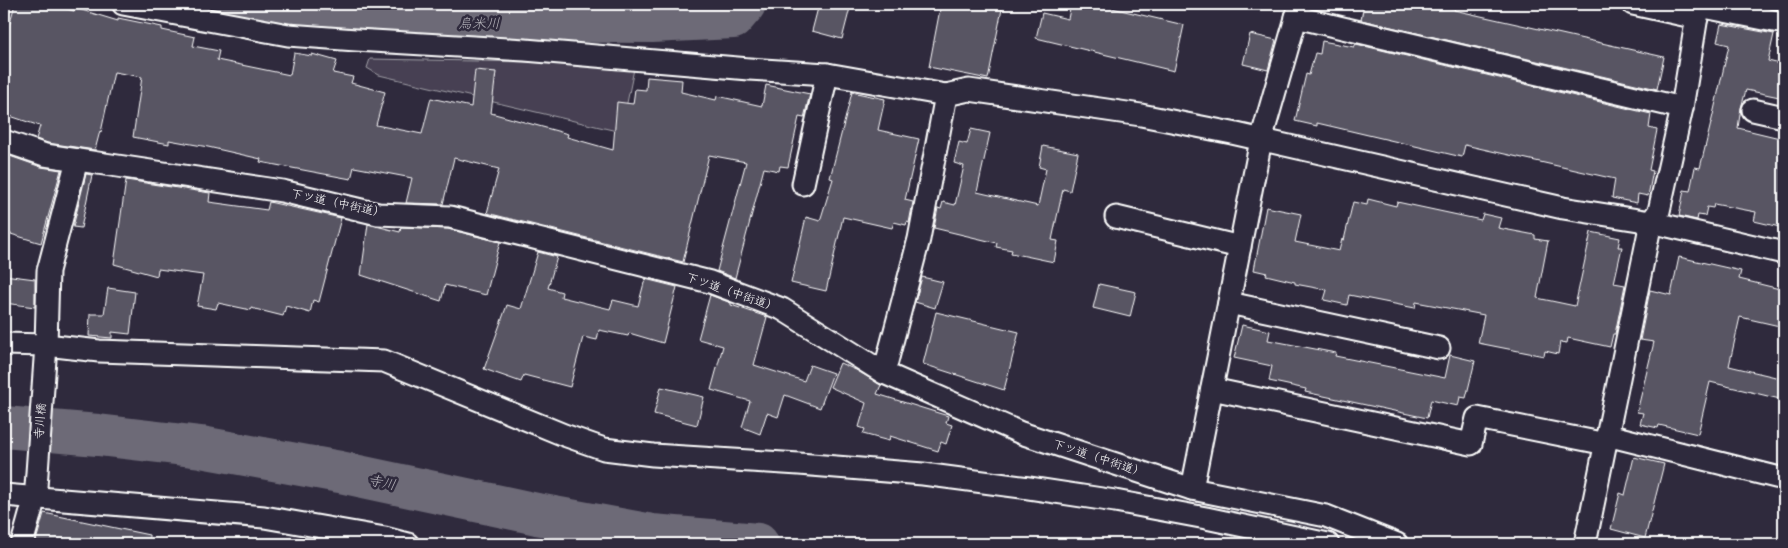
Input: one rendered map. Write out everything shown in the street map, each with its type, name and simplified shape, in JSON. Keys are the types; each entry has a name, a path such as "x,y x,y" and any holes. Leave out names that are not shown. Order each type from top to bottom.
{"street":[{"path":"123,4 288,35 534,51 826,74 946,95 969,90 1141,115 1563,208 1651,222 1784,253"},
{"path":"1633,4 1698,9 1784,23"},
{"path":"1585,544 1651,222 1659,211 1682,108 1698,9"},
{"path":"1192,489 1261,140 1298,10 1682,108"},
{"path":"803,184 826,74"},
{"path":"884,373 919,239 946,95"},
{"path":"1753,110 1784,117"},
{"name":"下ツ道（中街道）","path":"4,141 45,155 282,191 378,214 450,217 710,282 782,310 884,373 1021,433 1192,489 1326,516 1394,544"},
{"name":"寺川橋","path":"22,544 36,492 48,271 77,160"},
{"path":"1116,217 1240,247"},
{"path":"1229,303 1439,348"},
{"path":"4,344 45,350 384,361 564,435 604,449 653,455 923,474 1029,488 1160,509 1328,544"},
{"path":"1212,389 1471,444 1477,418 1607,440 1784,479"},
{"path":"4,495 36,492 264,517 408,544"},
{"path":"1359,544 1394,544"}],"shaded area":[{"path":"370,59 635,64 621,132 379,75 367,68"}],"building":[{"path":"15,4 50,4 74,11 75,8 118,21 118,18 162,27 162,30 195,37 193,46 219,51 217,60 290,75 294,53 312,56 312,54 337,61 333,73 353,77 351,83 385,92 376,125 422,134 431,98 471,107 475,70 496,72 491,113 568,134 567,137 613,150 617,102 633,104 635,89 646,90 647,77 682,80 681,92 716,100 717,96 762,106 766,85 810,94 804,118 799,117 788,167 780,166 779,171 764,168 735,278 717,271 746,162 709,155 683,262 487,213 499,169 454,158 443,204 406,203 412,178 354,167 351,179 260,162 261,159 208,147 169,140 169,144 133,137 142,77 114,72 101,132 95,150 48,143 36,139 40,126 4,114 4,44"},
{"path":"819,4 851,4 842,39 812,31"},
{"path":"941,4 1003,4 988,79 929,67"},
{"path":"1071,4 1095,4 1184,25 1174,71 1036,38 1042,13 1068,19"},
{"path":"1364,4 1435,4 1454,10 1664,57 1657,89 1361,20"},
{"path":"1751,4 1781,4 1780,9"},
{"path":"1721,24 1774,34 1768,61 1784,65 1784,98 1746,90 1738,128 1784,139 1784,228 1754,221 1756,212 1714,204 1713,208 1707,207 1705,216 1698,215 1697,220 1679,216 1684,190 1690,191 1695,167 1700,168 1729,45 1717,42"},
{"path":"1250,34 1276,40 1268,70 1243,64"},
{"path":"1322,41 1354,47 1356,44 1651,114 1649,128 1657,130 1649,170 1653,171 1648,196 1638,194 1637,203 1612,198 1615,179 1465,145 1462,157 1317,123 1317,126 1295,121 1306,74 1309,75 1315,53 1320,54"},
{"path":"852,92 885,99 878,130 919,139 905,200 913,202 909,223 907,222 906,225 894,222 892,228 843,217 826,291 791,283 806,217 820,221 833,179 830,178"},
{"path":"971,129 990,133 977,192 1038,206 1046,169 1039,167 1043,146 1078,153 1070,191 1063,189 1052,240 1058,241 1054,262 1011,253 1012,250 996,247 997,243 934,228 938,208 941,209 943,202 955,205 964,166 954,163 959,142 967,144"},
{"path":"4,154 41,167 61,170 41,243 4,232"},
{"path":"86,174 92,175 81,228 73,227"},
{"path":"126,180 210,193 209,202 267,210 269,202 341,218 319,302 313,300 310,313 286,306 283,316 251,308 251,310 218,303 216,309 197,306 203,275 158,269 157,276 114,264"},
{"path":"1368,199 1396,206 1397,202 1481,220 1483,214 1501,218 1498,228 1535,235 1535,239 1548,241 1537,298 1575,306 1591,232 1620,238 1618,247 1622,247 1614,283 1625,285 1615,334 1613,334 1610,347 1568,338 1567,343 1560,342 1558,354 1545,351 1544,356 1478,343 1484,315 1416,302 1415,308 1349,295 1347,305 1324,300 1327,290 1295,284 1295,282 1254,270 1266,207 1301,214 1295,242 1339,251 1342,239 1344,240 1353,202 1367,205"},
{"path":"368,224 400,232 401,227 448,229 500,242 486,295 445,285 441,301 361,275"},
{"path":"538,252 557,257 548,288 562,292 561,297 610,309 613,300 638,306 645,279 677,287 663,343 629,333 628,336 599,330 597,340 583,337 570,387 524,375 521,382 484,369 507,305 521,309"},
{"path":"1679,257 1741,271 1739,279 1784,290 1784,327 1740,317 1729,366 1784,379 1784,400 1710,382 1698,434 1659,425 1658,428 1640,424 1643,413 1637,412 1654,342 1640,340 1650,290 1671,295"},
{"path":"4,275 35,279 35,307 4,303"},
{"path":"922,277 943,282 935,308 915,302"},
{"path":"1099,284 1136,292 1130,317 1093,308"},
{"path":"108,288 135,292 130,334 112,332 112,338 89,336 90,314 104,314"},
{"path":"710,295 731,303 731,305 767,317 754,365 804,381 810,365 833,373 820,408 785,395 778,417 767,413 760,434 742,427 750,401 711,390 723,346 698,339"},
{"path":"936,312 1019,332 1004,390 923,364"},
{"path":"1242,325 1270,331 1268,340 1336,353 1335,356 1445,378 1450,355 1475,361 1466,398 1460,397 1458,406 1431,400 1427,418 1305,392 1306,389 1269,381 1272,366 1234,358"},
{"path":"840,363 881,385 877,394 948,416 946,423 952,425 946,444 941,442 938,451 890,436 889,441 863,434 865,429 859,427 866,403 830,387"},
{"path":"661,387 704,397 697,425 654,414"},
{"path":"1634,457 1664,464 1645,538 1611,529 1620,493 1625,495"},
{"path":"44,513 149,535 149,544 50,544 36,541"}],"waterway":[{"name":"烏米川","path":"208,4 261,11 441,23 492,21 652,22 733,18 745,4"},
{"name":"寺川","path":"4,427 98,435 201,447 340,472 537,514 652,535 758,544"}]}
